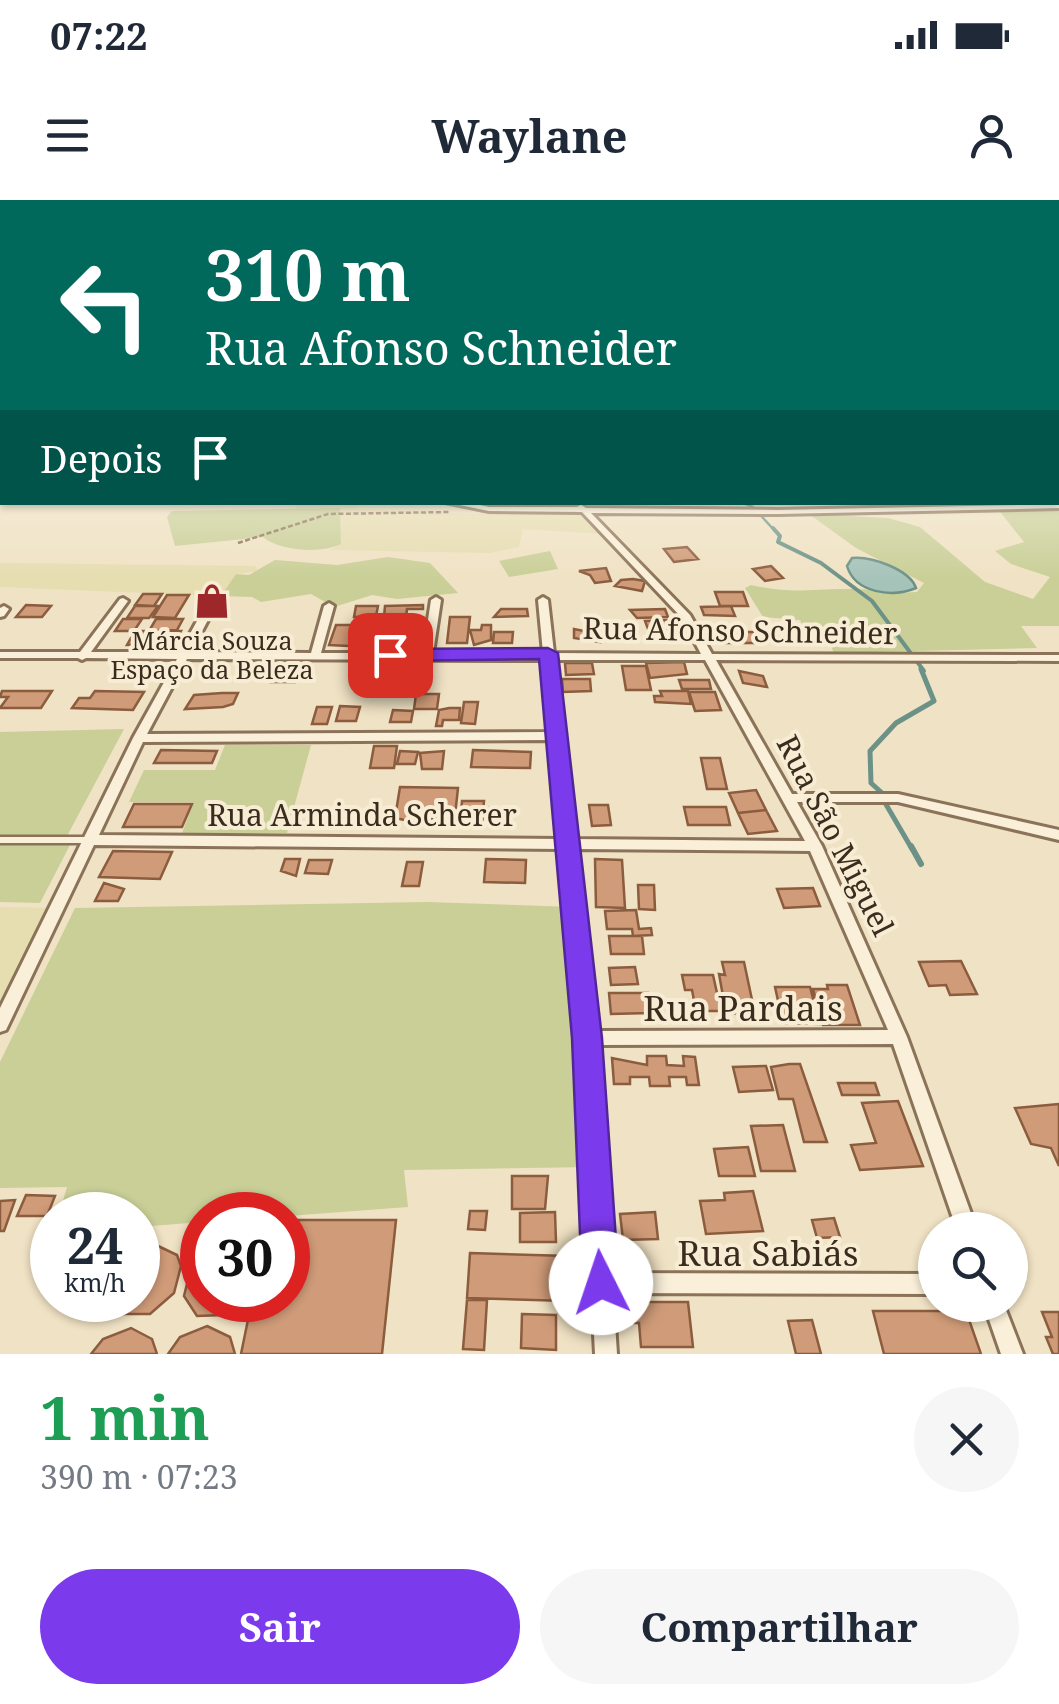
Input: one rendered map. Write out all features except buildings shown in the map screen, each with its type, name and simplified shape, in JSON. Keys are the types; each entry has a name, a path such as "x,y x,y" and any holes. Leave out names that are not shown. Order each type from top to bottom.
{"street":[{"path":"460,505 778,512 1059,506"},
{"name":"Rua São Miguel","path":"581,507 686,617 814,846 898,1037 961,1212"},
{"path":"428,654 436,600"},
{"path":"543,600 587,1038 606,1354"},
{"path":"82,657 123,601"},
{"path":"0,1025 140,738 213,602"},
{"path":"315,657 329,606"},
{"name":"Rua Afonso Schneider","path":"0,655 315,657 548,653 1059,658"},
{"path":"140,738 555,736"},
{"path":"786,798 898,798 1059,835"},
{"name":"Rua Arminda Scherer","path":"89,840 814,846"},
{"name":"Rua Pardais","path":"587,1038 898,1037"},
{"name":"Rua Sabiás","path":"601,1283 918,1284"},
{"path":"1000,1322 1012,1354"}],"lane":[{"path":"0,840 89,840"}],"path":[{"path":"238,543 277,534 309,518 340,513 458,512 471,508"}],"shaded area":[{"path":"296,505 357,505 358,509 468,514 580,512 603,534 523,529 519,547 490,553 330,550 341,544 340,508 295,509"},
{"path":"718,505 722,508 539,507"},
{"path":"0,563 255,566 258,571 236,574 221,596 0,587"},
{"path":"0,907 51,908 0,1010"}],"green space":[{"path":"340,508 341,544 312,550 289,548 263,537 175,546 167,517 172,511"},
{"path":"1059,508 1059,626 1021,626 1037,648 834,653 830,644 810,644 800,620 763,617 745,588 751,585 792,590 917,592 924,583 856,548 809,514 888,518 920,527 985,582 1033,599 1050,577 1011,564 995,551 1024,542 998,509"},
{"path":"550,551 558,569 509,577 499,561"},
{"path":"388,557 430,563 458,593 397,599 372,595 334,607 311,594 261,602 252,597 221,596 236,574 249,575 275,560 337,565"},
{"path":"124,729 66,838 0,837 0,732"},
{"path":"225,745 311,745 287,833 182,833 194,802 129,802 144,770 215,770"},
{"path":"0,843 71,843 40,903 0,902"},
{"path":"427,902 574,907 594,1167 404,1170 408,1207 310,1214 310,1192 180,1192 180,1224 160,1225 160,1192 0,1188 0,1062 75,908"}],"water":[{"path":"852,558 889,566 906,575 916,588 886,593 866,587 851,575 847,566"}],"waterway":[{"path":"748,505 775,531"},
{"path":"773,528 780,536 778,542 821,563 872,601 924,671"},
{"path":"882,793 871,783 870,751 896,723 934,701 921,669"},
{"path":"884,801 912,849"},
{"path":"911,846 921,864"}],"place":[{"name":"Márcia Souza Espaço da Beleza","path":"212,601"}],"route":[{"path":"390,655 548,653 587,1038 601,1283"}]}
